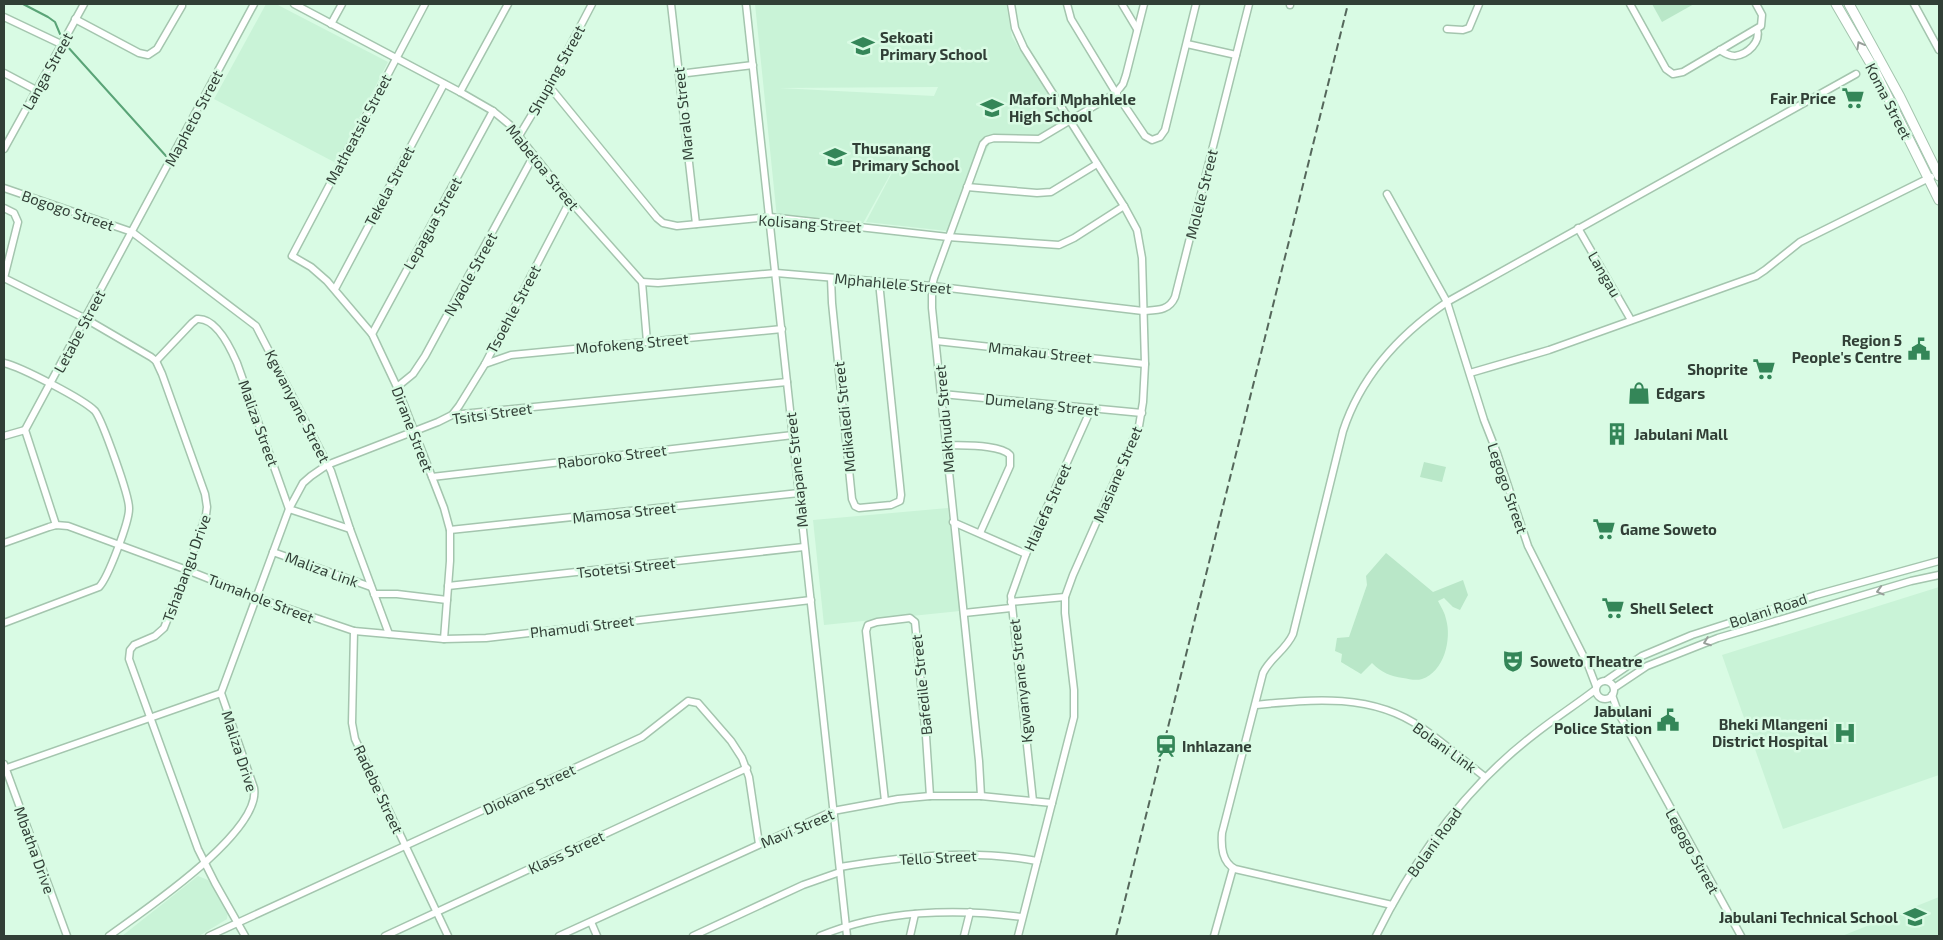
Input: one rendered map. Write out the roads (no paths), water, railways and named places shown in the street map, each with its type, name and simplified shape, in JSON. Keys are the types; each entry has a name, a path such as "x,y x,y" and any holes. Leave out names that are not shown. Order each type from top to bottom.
{"main road":[{"name":"Koma Street","path":"1836,4 1875,71 1928,178 1937,190 1939,200"},
{"name":"Koma Street","path":"1849,4 1896,89 1939,175"}],"street":[{"name":"Langa Street","path":"4,149 84,4"},
{"name":"Mapheto Street","path":"132,232 254,4"},
{"name":"Mabetoa Street","path":"294,4 493,111 510,125 570,201 642,282"},
{"path":"332,24 342,4"},
{"name":"Matheatsie Street","path":"292,256 425,4"},
{"path":"460,92 508,4"},
{"name":"Shuping Street","path":"519,136 549,86 592,4"},
{"name":"Maralo Street","path":"671,4 696,224"},
{"name":"Makapane Street","path":"746,4 847,936"},
{"name":"Masiane Street","path":"1010,4 1015,28 1024,48 1124,206 1137,230 1140,244 1145,364 1142,414 1073,574 1065,597 1066,629 1074,690 1074,717 1018,936"},
{"path":"1067,4 1071,18 1116,93 1145,136 1152,140 1160,137 1165,130 1196,4"},
{"path":"1122,4 1137,29"},
{"path":"1070,121 1116,93 1123,84 1144,4"},
{"name":"Molele Street","path":"1143,310 1164,309 1169,306 1175,297 1249,4"},
{"path":"1447,29 1463,30 1469,28 1479,4"},
{"path":"1630,4 1666,69 1671,74 1683,72 1762,26 1763,21 1756,4"},
{"path":"1914,4 1939,50"},
{"name":"Langa Street","path":"75,19 148,55 157,49 182,6"},
{"path":"4,17 61,44"},
{"path":"1720,50 1730,55 1742,53 1758,41 1757,29"},
{"path":"1187,44 1236,55"},
{"path":"679,74 753,65"},
{"path":"4,73 36,90"},
{"path":"1392,905 1232,868 1223,854 1222,833 1265,669 1288,644 1293,634 1344,431 1355,400 1381,360 1423,319 1446,302 1856,74"},
{"name":"Tekela Street","path":"335,289 444,84"},
{"name":"Kolisang Street","path":"549,86 657,218 669,225 677,226 770,217 948,237 1059,245 1074,238 1124,206"},
{"name":"Lepagua Street","path":"372,334 493,111"},
{"name":"Makhudu Street","path":"981,796 964,613 953,522 932,286 948,237 982,147 987,140 994,138 1039,139 1070,121"},
{"name":"Nyaole Street","path":"397,387 413,374 425,356 534,155"},
{"path":"967,187 1045,193 1056,189 1097,164"},
{"path":"1470,373 1549,350 1756,276 1800,242 1928,178 1939,175"},
{"name":"Bogogo Street","path":"4,188 132,232"},
{"name":"Legogo Street","path":"1387,194 1446,302 1526,541 1588,666 1599,693 1618,712"},
{"name":"Tsoehle Street","path":"452,415 485,364 570,201"},
{"path":"4,208 14,213 18,222 4,278 86,319 156,361"},
{"name":"Langau","path":"1578,228 1631,320"},
{"name":"Letabe Street","path":"25,430 132,232"},
{"name":"Kgwanyane Street","path":"132,232 256,326 327,464 389,634"},
{"name":"Dirane Street","path":"292,256 311,267 335,289 372,334 415,431 450,530 444,639"},
{"name":"Mphahlele Street","path":"642,282 658,283 776,273 932,286 1143,310"},
{"name":"Mdikaledi Street","path":"831,278 852,499 856,507 863,508 891,505 897,503 901,498 879,282"},
{"path":"642,282 647,342"},
{"name":"Maliza Street","path":"156,361 197,320 209,322 218,331 230,346 237,363 289,509"},
{"name":"Mofokeng Street","path":"485,364 496,358 511,355 782,329"},
{"name":"Mmakau Street","path":"936,341 1145,364"},
{"name":"Tshabangu Drive","path":"156,361 207,500 206,515 164,628 155,636 134,645 130,650 130,665 204,864 245,936"},
{"path":"4,363 50,384 94,411 102,424 129,504 128,515 119,544 102,585 95,590 4,623"},
{"name":"Tsitsi Street","path":"289,509 303,483 327,464 452,415 787,382"},
{"name":"Dumelang Street","path":"942,394 1142,414"},
{"name":"Hlalefa Street","path":"1011,605 1013,589 1026,554 1091,409"},
{"path":"4,436 25,430 56,525 4,543"},
{"name":"Raboroko Street","path":"432,477 793,435"},
{"path":"946,445 998,449 1010,455 1010,466 980,533"},
{"name":"Mamosa Street","path":"450,530 799,493"},
{"path":"257,598 289,509 350,529"},
{"path":"953,522 1026,554"},
{"name":"Tumahole Street","path":"56,525 73,528 119,544 257,598 354,631"},
{"name":"Tsotetsi Street","path":"448,586 804,547"},
{"name":"Maliza Link","path":"273,552 371,587"},
{"name":"Bolani Road","path":"1376,936 1411,872 1436,834 1486,777 1531,736 1578,704 1599,693 1605,680 1642,656 1692,635 1816,595 1939,561"},
{"name":"Bolani Road","path":"1614,688 1647,666 1718,638 1911,581 1939,575"},
{"name":"Maliza Link","path":"374,594 397,594 447,600"},
{"path":"1011,605 1065,597"},
{"name":"Maliza Drive","path":"109,936 217,852 247,816 254,802 255,795 221,693 257,598"},
{"name":"Phamudi Street","path":"354,631 444,639 486,638 811,600"},
{"name":"Kgwanyane Street","path":"964,613 1011,605 1033,801"},
{"name":"Bafedile Street","path":"885,801 866,631 870,623 910,618 914,622 926,736 930,796"},
{"name":"Radebe Street","path":"354,631 353,731 448,936"},
{"name":"Legogo Street","path":"1588,666 1605,680 1612,683 1614,688"},
{"path":"1599,693 1612,695 1614,688"},
{"path":"4,767 221,693"},
{"name":"Legogo Street","path":"1612,695 1618,712 1740,936"},
{"name":"Bolani Link","path":"1256,705 1319,699 1356,702 1382,709 1421,727 1486,777"},
{"name":"Diokane Street","path":"209,936 642,737 688,701 695,701 702,707 738,750 747,768 759,844"},
{"name":"Mbatha Drive","path":"4,767 67,936"},
{"name":"Klass Street","path":"385,936 747,768"},
{"name":"Mavi Street","path":"559,936 833,811 885,801 930,796 981,796 1052,803"},
{"name":"Tello Street","path":"693,936 840,869 904,858 954,854 988,855 1037,861"},
{"path":"1214,936 1232,868"},
{"path":"820,936 846,926 915,914 970,912 1022,917"},
{"path":"964,936 970,912"},
{"path":"910,936 915,914"},
{"path":"591,922 598,936"}],"waterway":[{"path":"23,4 55,22 60,34"},
{"path":"67,46 166,156"}],"railway":[{"path":"1116,936 1348,4"}],"place":[{"name":"Sekoati Primary School","path":"863,46"},
{"name":"Fair Price","path":"1853,98"},
{"name":"Mafori Mphahlele High School","path":"992,108"},
{"name":"Thusanang Primary School","path":"835,157"},
{"name":"Region 5 People's Centre","path":"1919,349"},
{"name":"Shoprite","path":"1764,369"},
{"name":"Edgars","path":"1639,393"},
{"name":"Jabulani Mall","path":"1617,434"},
{"name":"Game Soweto","path":"1604,529"},
{"name":"Shell Select","path":"1613,608"},
{"name":"Soweto Theatre","path":"1513,661"},
{"name":"Jabulani Police Station","path":"1668,720"},
{"name":"Bheki Mlangeni District Hospital","path":"1845,733"},
{"name":"Inhlazane","path":"1166,746"},
{"name":"Jabulani Technical School","path":"1915,917"}]}
